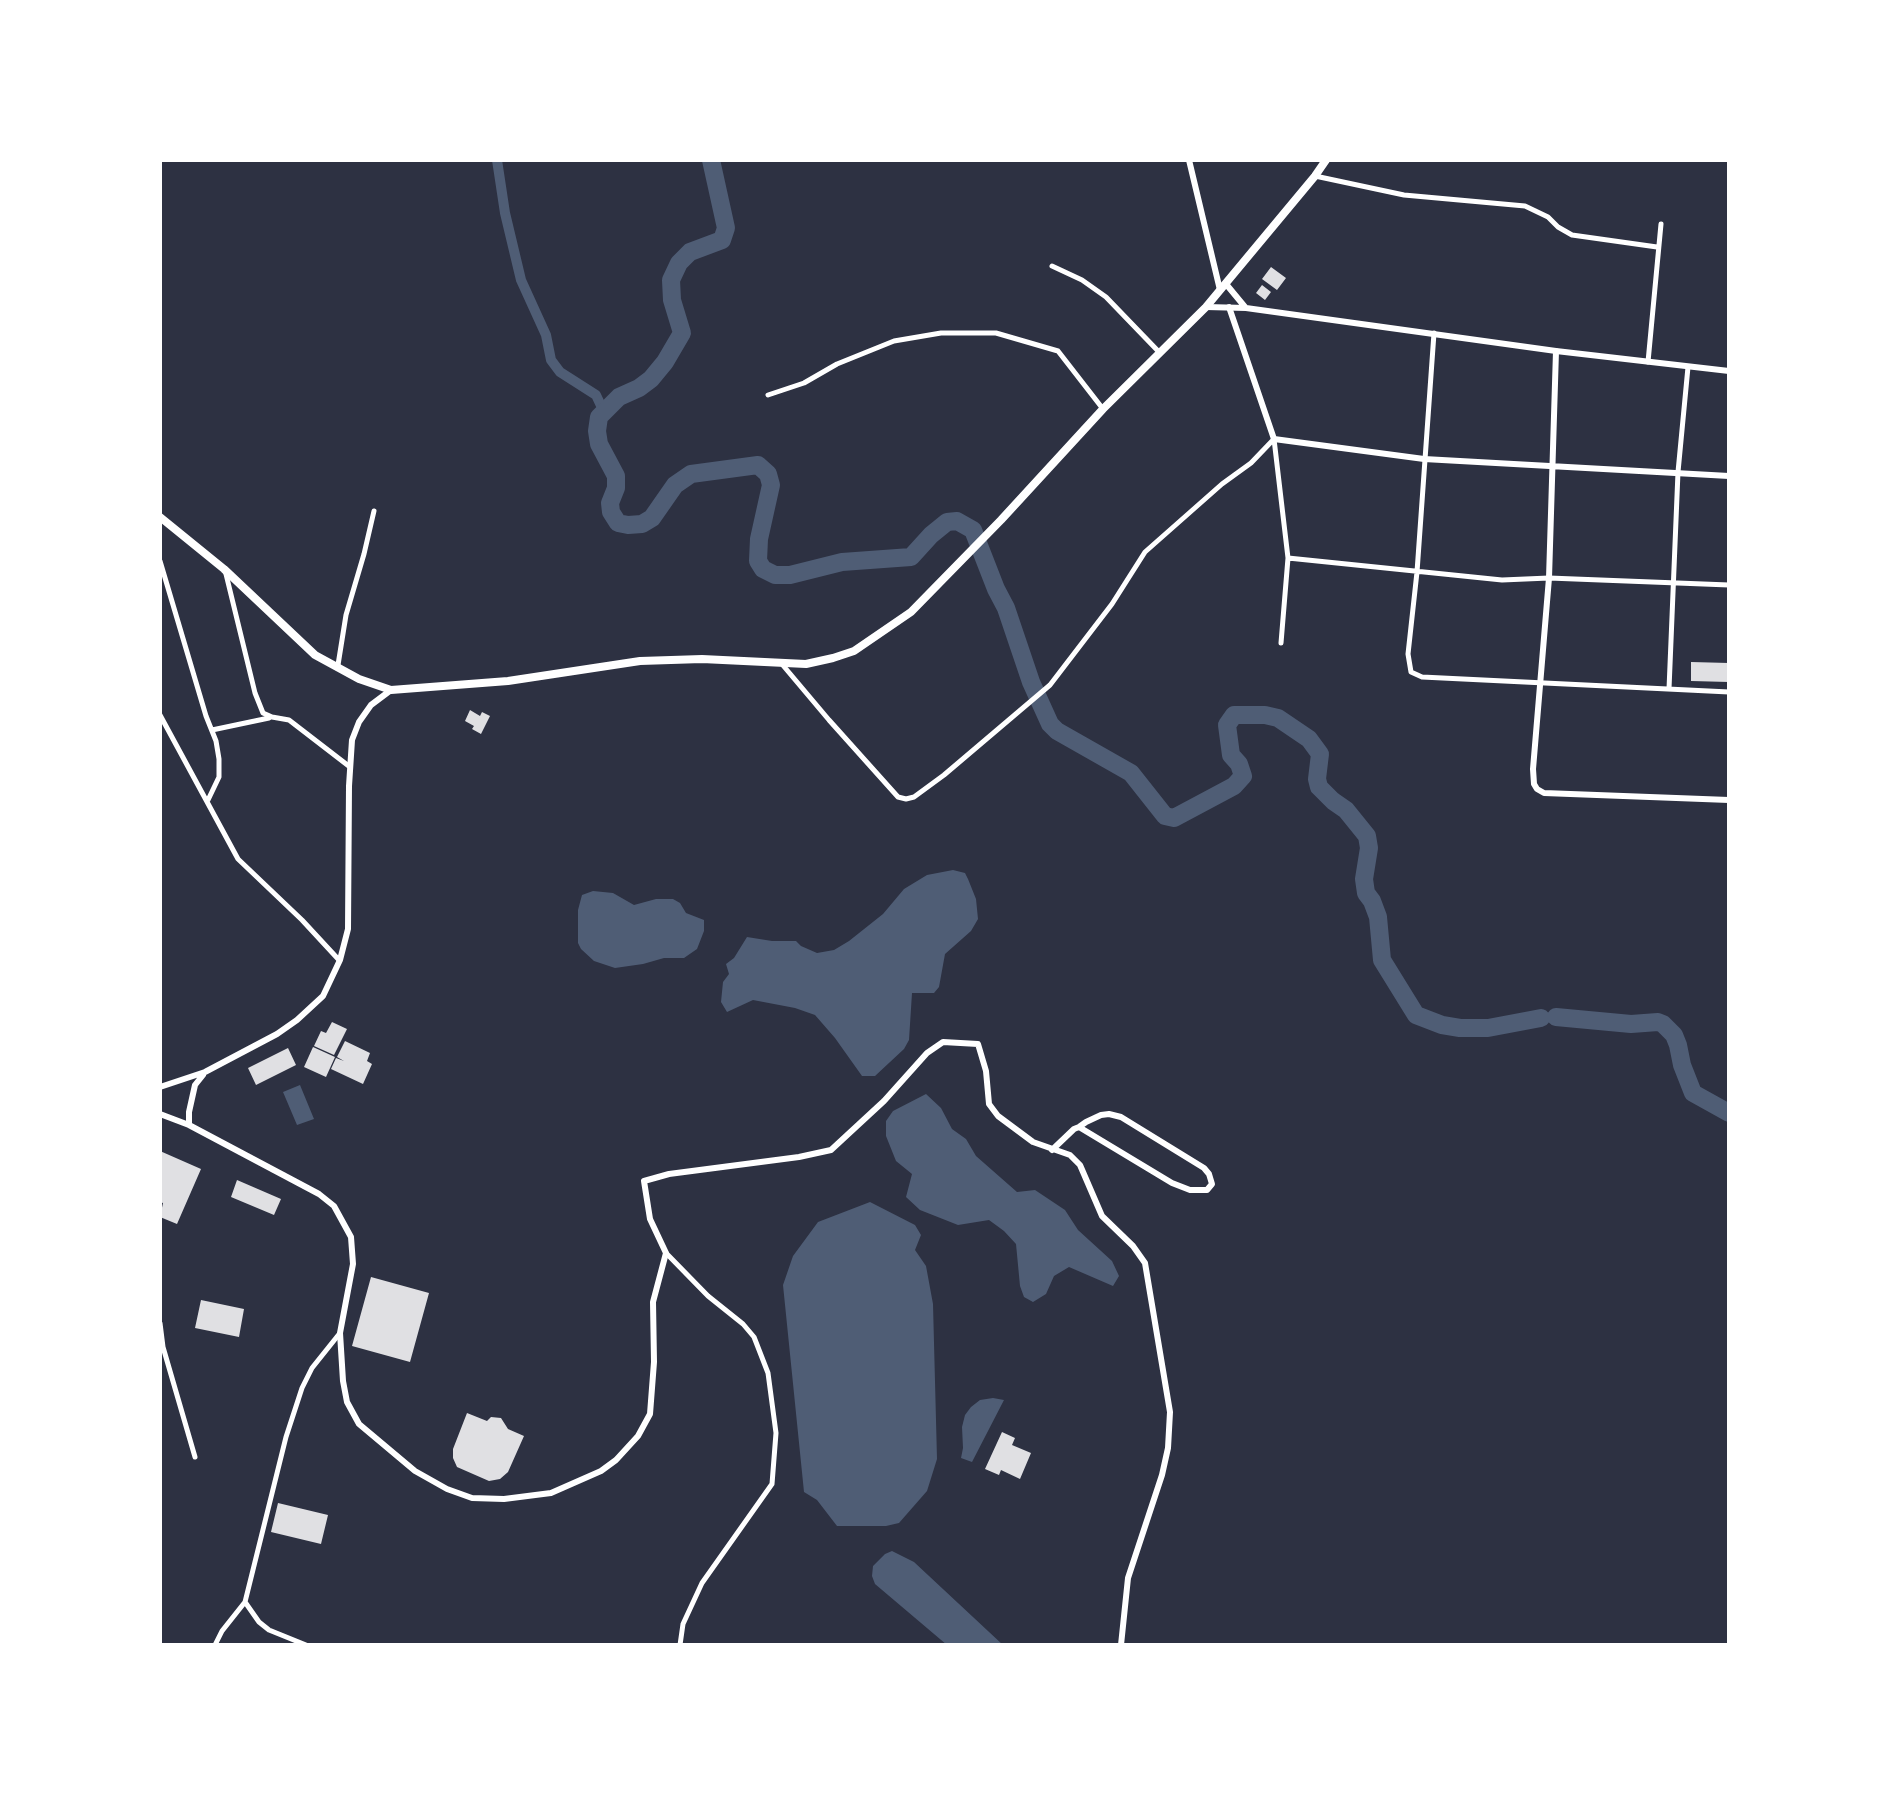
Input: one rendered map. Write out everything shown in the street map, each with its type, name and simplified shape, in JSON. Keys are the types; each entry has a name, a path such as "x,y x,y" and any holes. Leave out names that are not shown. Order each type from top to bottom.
{"main road":[{"path":"160,517 315,654 359,679 391,690 508,681 640,661 702,659 806,664 854,650 911,612 1001,520 1206,307 1326,160"}],"street":[{"path":"1188,160 1223,287 1246,308"},
{"path":"1315,176 1404,195 1525,206 1548,217 1572,236 1657,247"},
{"path":"1648,362 1661,224"},
{"path":"1052,266 1082,280 1106,298 1159,352"},
{"path":"1206,307 1246,308 1729,371"},
{"path":"1230,307 1274,440 1288,558 1281,643"},
{"path":"768,395 804,384 836,364 894,341 941,333 996,333 1058,352 1103,410"},
{"path":"1434,333 1408,662 1411,672 1422,677 1729,692"},
{"path":"1556,350 1549,578 1534,784 1544,793 1729,800"},
{"path":"1670,690 1678,472 1688,368"},
{"path":"1274,440 1424,460 1729,476"},
{"path":"781,663 903,799 914,796 1050,685 1112,604 1145,552 1222,484 1251,464 1274,440"},
{"path":"337,668 346,616 374,511"},
{"path":"1288,558 1502,580 1549,578 1729,586"},
{"path":"160,561 220,759 219,777 208,800"},
{"path":"224,570 263,712 289,720 350,767"},
{"path":"160,1087 205,1072 277,1034 323,996 340,960 348,929 352,740 371,705 391,690"},
{"path":"160,714 238,859 340,960"},
{"path":"212,730 272,717"},
{"path":"680,1645 682,1624 702,1582 772,1484 776,1432 768,1373 754,1337 666,1253 650,1219 644,1181 831,1150 884,1101 926,1053 944,1042 978,1044 989,1104 998,1116 1032,1142 1070,1155 1080,1165 1102,1216 1133,1246 1145,1264 1170,1412 1168,1448 1128,1578 1122,1645"},
{"path":"189,1125 195,1085 205,1072"},
{"path":"160,1114 189,1125 334,1206 351,1237 353,1264 340,1332 347,1402 359,1424 415,1471 472,1498 504,1500 551,1493 601,1472 638,1436 650,1414 654,1362 652,1302 666,1253"},
{"path":"1052,1150 1078,1127 1109,1114 1121,1117 1204,1168 1212,1184 1207,1190 1198,1191 1172,1183 1078,1127"},
{"path":"160,1323 163,1347 195,1457"},
{"path":"215,1645 245,1602 302,1388 340,1332"},
{"path":"245,1602 270,1630 306,1645"}],"water":[{"path":"953,870 965,873 976,899 978,919 971,931 945,954 939,987 934,993 912,993 909,1040 875,1076 862,1076 815,1015 753,1000 727,1012 721,1002 723,982 729,974 726,964 747,937 796,941 817,953 834,950 883,914 904,889 927,875"},
{"path":"593,891 613,893 634,905 673,899 686,913 704,920 697,949 684,958 615,968 594,961 578,943 582,895"},
{"path":"300,1085 314,1119 297,1125 283,1092"},
{"path":"926,1094 976,1156 1017,1192 1035,1190 1065,1210 1078,1230 1112,1261 1119,1276 1113,1286 1069,1267 1054,1276 1046,1294 1033,1302 1024,1297 1016,1244 1004,1231 989,1220 958,1225 920,1210 906,1197 912,1174 896,1161 886,1136 886,1121 893,1111"},
{"path":"870,1202 915,1225 921,1235 915,1250 926,1266 933,1304 937,1459 927,1491 899,1523 837,1526 817,1500 804,1492 783,1285 793,1256 818,1222"},
{"path":"980,1400 1004,1400 972,1462 961,1458 965,1415"},
{"path":"892,1551 914,1562 1003,1645 947,1645 875,1584 873,1566"}],"building":[{"path":"1271,267 1286,278 1277,290 1262,279"},
{"path":"1262,285 1271,292 1265,300 1256,293"},
{"path":"1691,662 1729,663 1729,682 1691,681"},
{"path":"470,710 490,716 481,734 465,721"},
{"path":"332,1022 347,1029 334,1055 314,1046 321,1031 326,1033"},
{"path":"345,1041 370,1053 367,1061 372,1064 363,1084 331,1069 336,1058 344,1061 337,1057"},
{"path":"313,1047 335,1057 326,1077 304,1067"},
{"path":"288,1048 296,1065 256,1085 248,1068"},
{"path":"160,1151 201,1169 177,1224 160,1217"},
{"path":"237,1180 281,1199 274,1215 231,1197"},
{"path":"371,1277 429,1293 410,1362 352,1346"},
{"path":"201,1300 244,1309 239,1337 195,1328"},
{"path":"467,1413 487,1421 491,1417 501,1418 508,1429 524,1436 508,1472 500,1479 489,1481 457,1467 453,1449"},
{"path":"1002,1432 1015,1438 1012,1445 1031,1453 1020,1479 1001,1470 999,1475 985,1469"},
{"path":"278,1503 328,1515 321,1544 271,1532"}],"waterway":[{"path":"497,160 521,280 546,335 551,360 560,372 596,395 603,410"},
{"path":"711,160 726,228 722,240 690,252 671,280 672,300 682,333 651,379 619,397 599,417 599,444 616,476 610,503 618,523 642,524 652,518 675,485 691,474 758,465 768,474 771,485 758,561 775,575 842,562 911,557 947,522 957,521 973,530 1006,608 1031,682 1057,731 1131,773 1165,816 1174,818 1234,786 1243,776 1231,755 1227,725 1234,715 1278,718 1309,739 1320,754 1319,787 1346,810 1367,836 1364,879 1378,917 1382,960 1416,1015 1460,1028 1488,1028 1541,1018"},
{"path":"1556,1017 1663,1024 1674,1035 1693,1093 1729,1113"}]}
